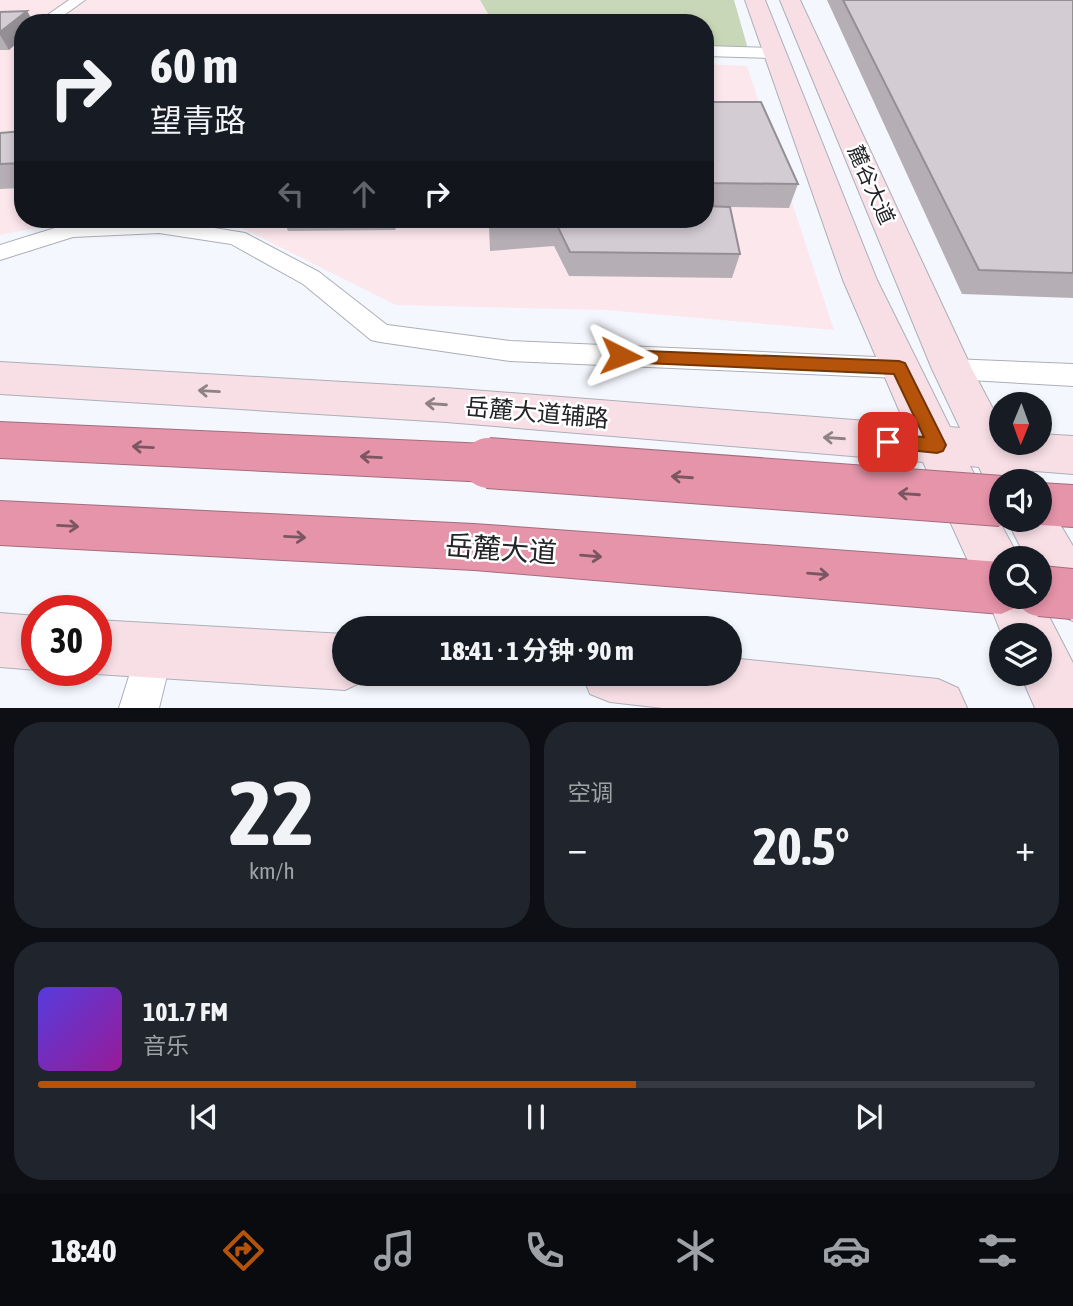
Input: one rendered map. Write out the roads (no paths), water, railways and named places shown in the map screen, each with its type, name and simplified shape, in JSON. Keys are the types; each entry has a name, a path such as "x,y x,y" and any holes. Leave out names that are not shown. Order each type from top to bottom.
{"highway":[{"path":"0,440 488,463 989,500"},
{"path":"1052,505 1073,506"},
{"name":"岳麓大道","path":"0,523 474,547 989,587"},
{"path":"1052,592 1073,594"}],"main road":[{"name":"麓谷大道","path":"755,0 860,280 899,368 989,551"},
{"name":"麓谷大道","path":"790,0 952,369 1000,465"},
{"name":"岳麓大道辅路","path":"0,378 446,405 937,445 1000,465 1073,455"},
{"path":"1038,532 1073,594"},
{"path":"0,640 21,642"},
{"path":"112,649 332,661"},
{"path":"1052,680 1065,708"},
{"path":"726,686 938,708"}],"street":[{"path":"57,14 78,0"},
{"path":"714,51 775,53"},
{"path":"0,253 71,230 115,228"},
{"path":"172,228 237,238 311,278 380,333 510,351 899,368"},
{"path":"952,369 1073,375"},
{"path":"139,708 154,651"}]}
